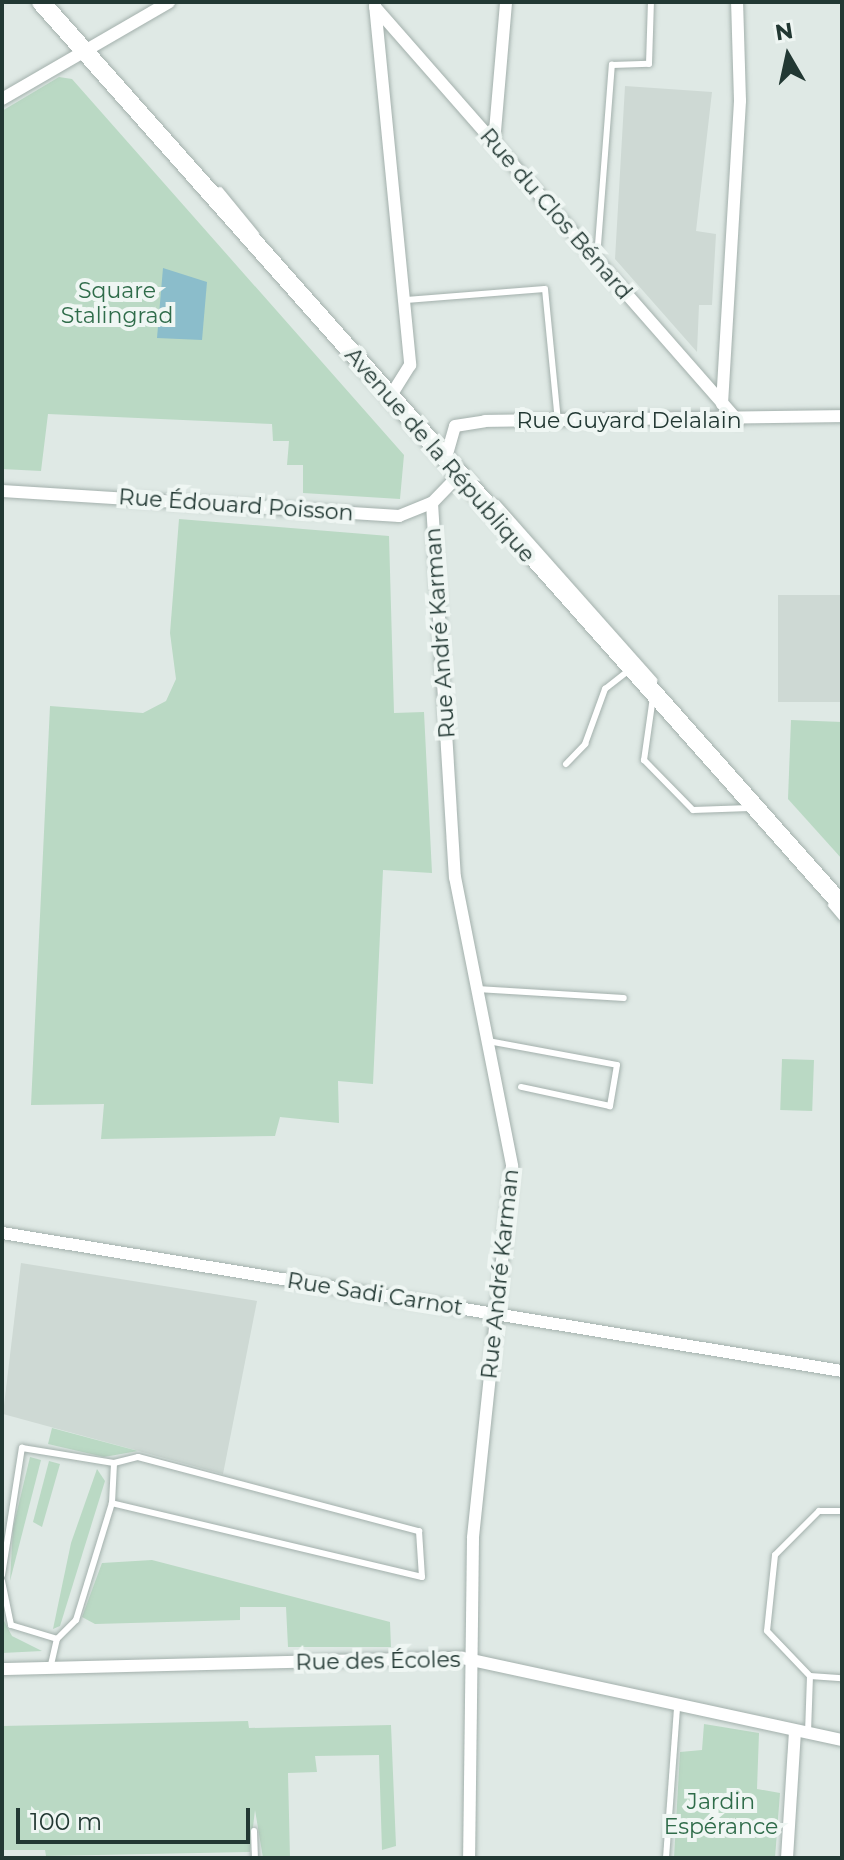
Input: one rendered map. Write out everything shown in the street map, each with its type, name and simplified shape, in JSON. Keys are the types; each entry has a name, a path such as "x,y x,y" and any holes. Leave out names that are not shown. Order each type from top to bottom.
{"main road":[{"name":"Avenue de la République","path":"41,2 391,396 457,477 750,808 842,905"}],"street":[{"path":"2,99 82,49 169,2"},
{"path":"494,143 506,2"},
{"path":"722,404 740,101 737,2"},
{"path":"375,5 410,365 391,396"},
{"name":"Rue du Clos Bénard","path":"375,5 738,421"},
{"name":"Rue Guyard Delalain","path":"445,462 455,426 842,416"},
{"name":"Rue Édouard Poisson","path":"2,491 399,516 432,503 457,477"},
{"name":"Rue André Karman","path":"432,503 455,877 512,1166 473,1538 469,1858"},
{"name":"Rue Sadi Carnot","path":"2,1233 842,1371"},
{"name":"Rue des Écoles","path":"2,1669 471,1660 677,1708 842,1740"},
{"path":"787,1858 802,1732"}],"lane":[{"path":"597,262 612,65 649,64 651,2"},
{"path":"406,300 545,289 558,422"},
{"path":"457,477 481,486 647,670 684,732"},
{"path":"566,764 585,744 605,689 629,670"},
{"path":"653,697 644,760 693,810 750,808"},
{"path":"817,877 842,918"},
{"path":"477,989 624,998"},
{"path":"488,1041 617,1065 610,1106 521,1087"},
{"path":"2,1575 22,1448 114,1463 138,1457 419,1531 422,1577 112,1503"},
{"path":"50,1669 57,1639 76,1620 112,1503 114,1463"},
{"path":"842,1511 819,1511 775,1555 767,1631 810,1676 842,1678"},
{"path":"2,1581 11,1625 57,1639"},
{"path":"802,1732 810,1676"},
{"path":"666,1858 677,1708"},
{"path":"254,1831 255,1858"}],"shaded area":[{"path":"625,86 712,92 696,231 716,234 712,305 699,305 697,352 615,259"},
{"path":"778,595 842,595 842,702 778,702"},
{"path":"21,1263 257,1301 223,1474 3,1414"}],"green space":[{"name":"Square Stalingrad","path":"59,77 72,79 404,455 400,499 303,493 303,465 287,465 289,441 273,441 272,424 48,414 41,471 2,469 2,111"},
{"path":"179,519 389,536 394,713 424,712 432,873 383,870 373,1084 338,1081 339,1123 280,1117 275,1136 101,1139 104,1104 31,1105 50,706 143,713 166,701 176,679 170,633"},
{"path":"791,720 842,722 842,859 788,799"},
{"path":"782,1059 814,1060 812,1111 780,1110"},
{"path":"52,1428 138,1451 104,1457 48,1444"},
{"path":"30,1457 41,1460 10,1581 13,1528"},
{"path":"49,1461 60,1464 42,1527 33,1522"},
{"path":"97,1469 105,1481 60,1626 53,1629 71,1543"},
{"path":"152,1560 390,1622 391,1647 288,1647 286,1607 240,1607 240,1620 95,1624 82,1617 102,1563"},
{"path":"2,1617 12,1636 42,1651 2,1653"},
{"path":"248,1721 249,1728 391,1725 396,1846 382,1850 379,1755 315,1756 317,1772 288,1773 290,1858 263,1858 255,1810 250,1852 46,1856 45,1850 3,1850 2,1726"},
{"name":"Jardin Espérance","path":"704,1724 759,1733 757,1789 780,1793 775,1858 674,1858 680,1752 702,1750"}],"water":[{"path":"163,268 207,282 202,340 157,338"}]}
